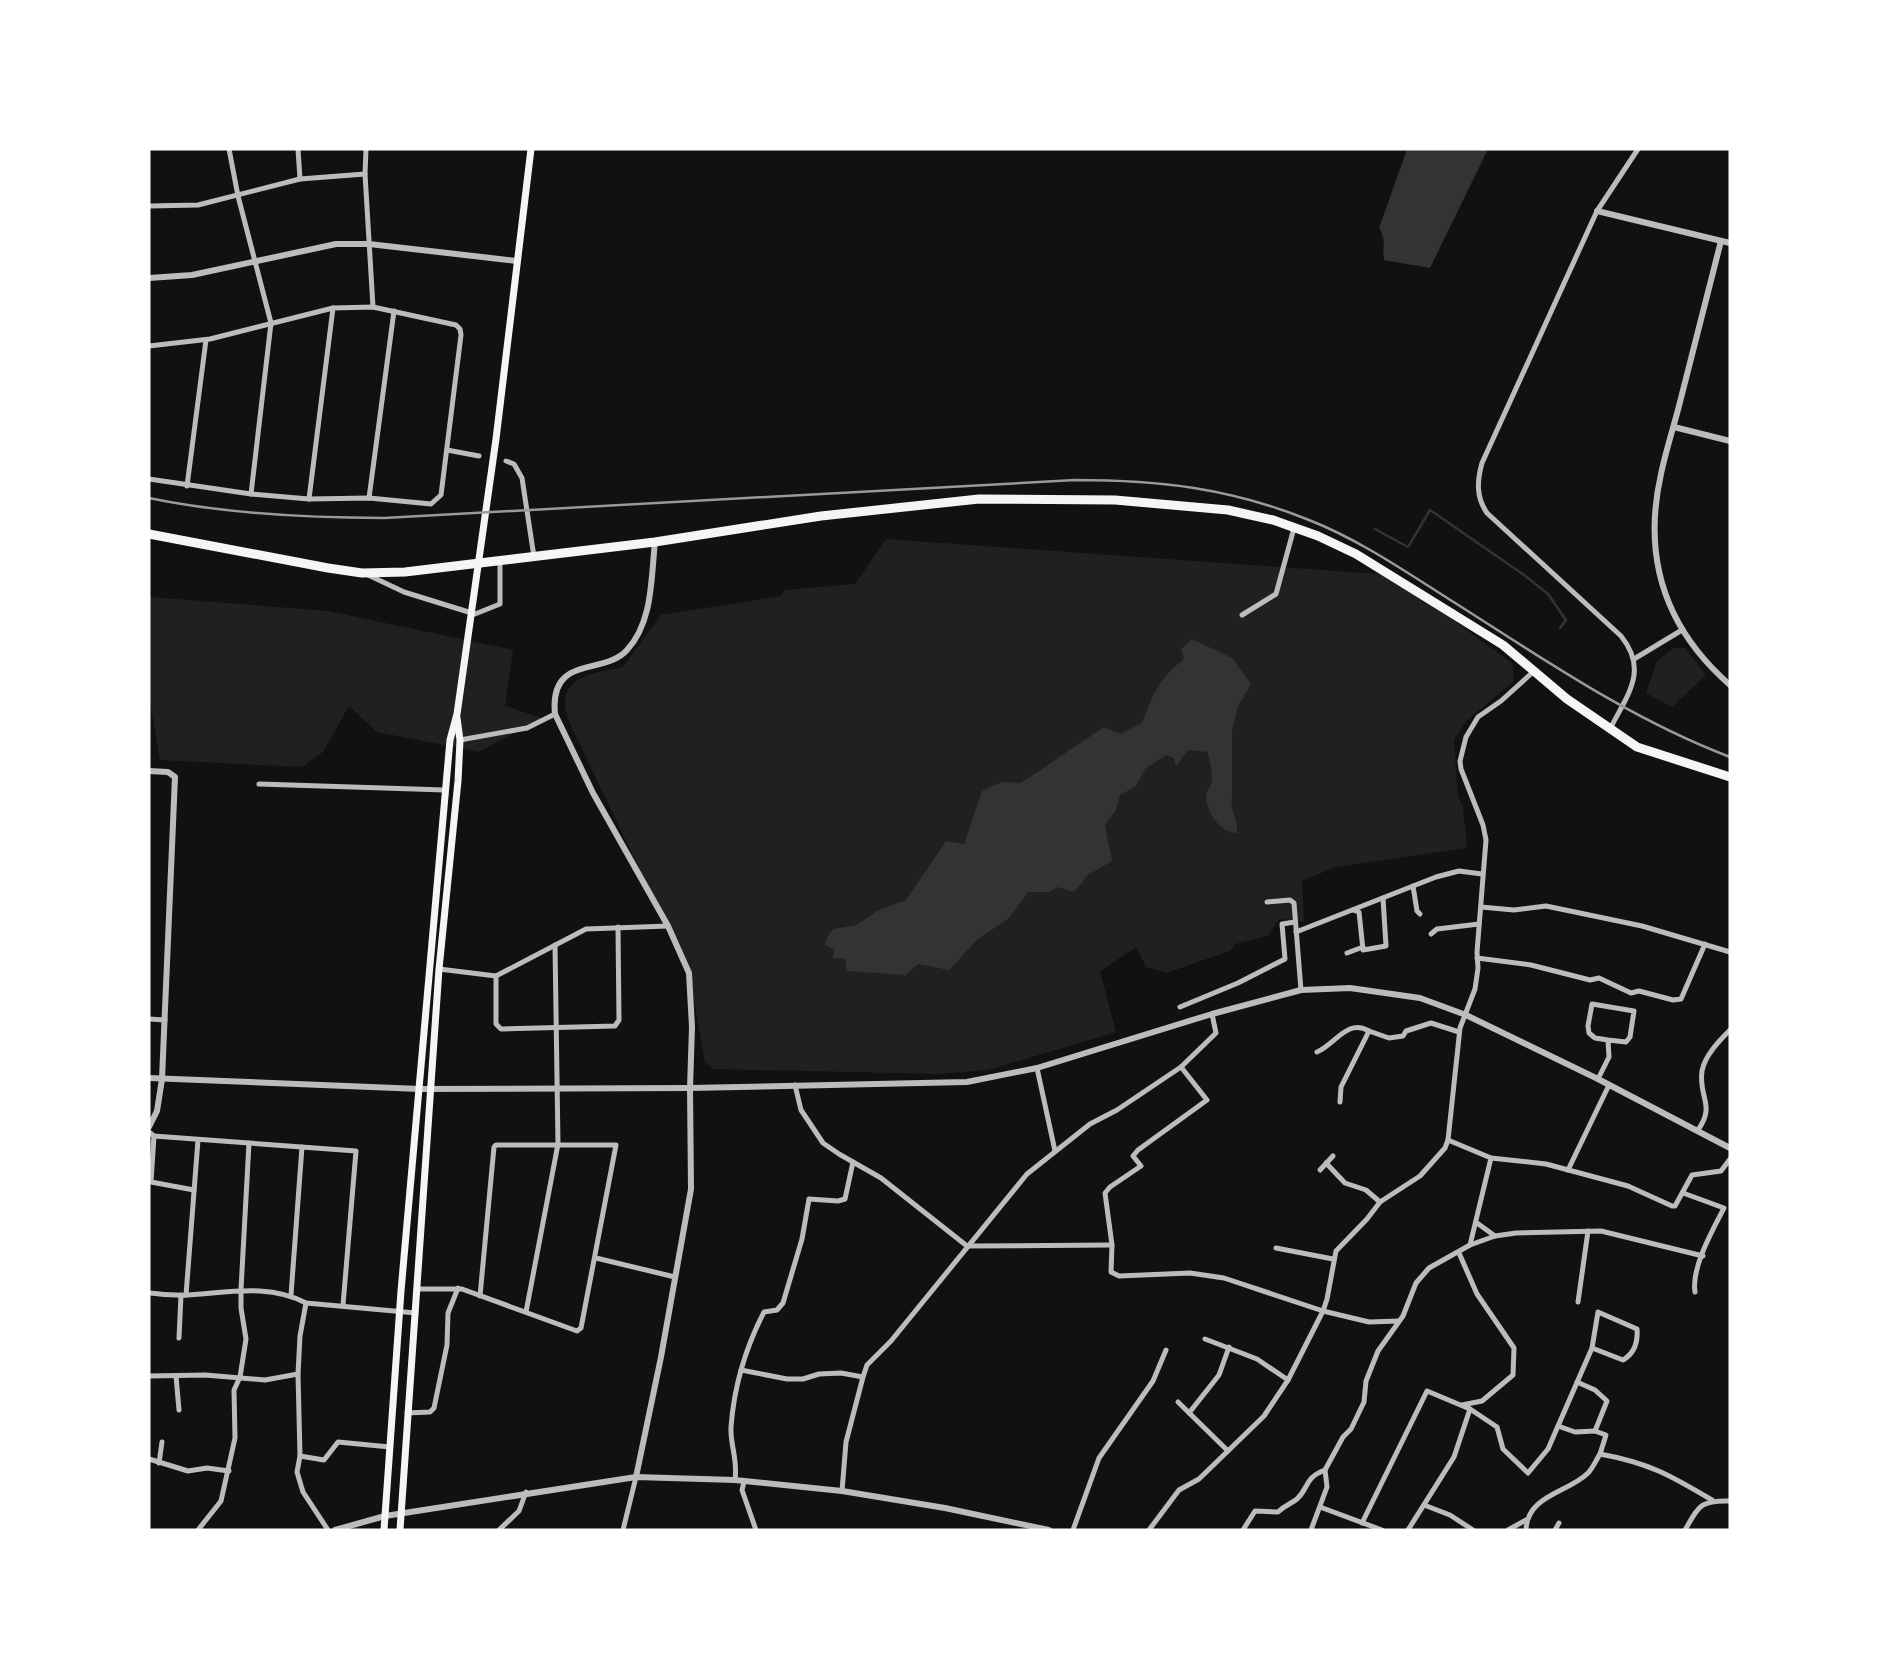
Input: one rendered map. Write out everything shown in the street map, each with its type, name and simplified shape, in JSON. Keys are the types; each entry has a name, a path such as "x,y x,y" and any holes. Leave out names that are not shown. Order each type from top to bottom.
{"highway":[{"path":"149,534 362,573 405,572 534,558 821,516 979,499 1115,500 1228,510 1318,536 1368,561 1503,645 1567,699 1637,747 1730,777"}],"main road":[{"path":"384,1530 450,740 457,714 496,439 531,149"},
{"path":"400,1530 439,969 460,740 457,714"}],"street":[{"path":"229,149 238,196 271,323 251,494"},
{"path":"298,149 300,179"},
{"path":"366,149 365,174 373,307"},
{"path":"1610,729 1634,682 1634,659 1630,647 1487,513 1478,492 1478,477 1597,211 1638,149"},
{"path":"149,206 198,205 300,179 365,174"},
{"path":"1597,211 1730,243"},
{"path":"1721,241 1661,474 1654,524 1656,556 1676,620 1708,666 1730,685"},
{"path":"149,278 192,275 335,244 369,244 517,261"},
{"path":"149,346 205,340 333,308 373,307 456,325 460,329 441,495 436,501 426,505 369,498 309,499 187,486 149,478"},
{"path":"309,499 333,308"},
{"path":"369,498 394,311"},
{"path":"187,486 205,340"},
{"path":"1674,427 1730,441"},
{"path":"447,450 479,456"},
{"path":"506,461 514,464 522,478 534,558"},
{"path":"1242,615 1276,594 1294,528"},
{"path":"623,1530 636,1476 691,1189 692,1027 689,973 668,926 593,793 555,714 557,690 573,672 614,659 626,652 640,630 650,595 655,542"},
{"path":"362,573 404,592 475,614 500,604 500,562"},
{"path":"1634,659 1639,659 1682,630"},
{"path":"1149,1530 1180,1490 1199,1479 1264,1416 1288,1380 1323,1311 1336,1251 1380,1202 1420,1176 1445,1148 1459,1032 1475,989 1486,850 1485,831 1461,769 1462,752 1478,717 1501,701 1534,671"},
{"path":"460,740 527,728 555,714"},
{"path":"149,771 168,772 175,777 162,1079 151,1132 150,1185 194,1190"},
{"path":"259,784 445,790"},
{"path":"1296,932 1459,871 1482,874"},
{"path":"1413,886 1417,911 1420,914"},
{"path":"1353,909 1359,912 1363,950 1386,946 1383,898"},
{"path":"1267,902 1290,900 1294,903 1301,990"},
{"path":"1481,907 1514,910 1546,906 1642,926 1730,952"},
{"path":"1180,1007 1238,983 1284,959 1282,924 1296,922"},
{"path":"1431,934 1437,929 1479,924"},
{"path":"439,969 496,976 586,929 668,926"},
{"path":"496,976 496,1024 501,1029 615,1026 619,1020 618,927"},
{"path":"1477,958 1531,965 1590,980 1599,978 1631,993 1639,991 1673,1000 1681,999 1705,944"},
{"path":"526,1312 558,1144 555,945"},
{"path":"1347,953 1363,947"},
{"path":"149,1078 420,1089 690,1088 967,1082 1037,1068 1212,1014 1301,990 1350,988 1402,994 1466,1014 1730,1148"},
{"path":"1591,1004 1634,1011 1630,1037 1626,1042 1608,1040 1595,1038 1589,1033 1591,1004"},
{"path":"842,1492 846,1442 867,1365 891,1341 1027,1174 1090,1124 1117,1110 1181,1067 1216,1033 1212,1014"},
{"path":"149,1019 165,1020"},
{"path":"1317,1052 1348,1029 1359,1027 1389,1038 1403,1036 1406,1031 1432,1023 1459,1032"},
{"path":"1698,1130 1707,1111 1702,1070 1707,1057 1730,1030"},
{"path":"1340,1102 1341,1087 1369,1031"},
{"path":"1598,1079 1609,1057 1608,1040"},
{"path":"1181,1067 1207,1100 1138,1150 1133,1156 1141,1166 1105,1193 1112,1245 1111,1272 1119,1276 1190,1273 1224,1278 1323,1311 1369,1322 1399,1321"},
{"path":"1037,1068 1055,1150"},
{"path":"795,1085 802,1110 824,1143 881,1178 967,1246 1112,1245"},
{"path":"1568,1170 1609,1085"},
{"path":"151,1132 198,1140 356,1151 343,1305"},
{"path":"179,1338 198,1140"},
{"path":"1448,1140 1491,1158 1546,1164 1628,1186 1672,1206 1675,1206 1692,1175 1721,1171 1730,1159"},
{"path":"198,1530 221,1501 236,1438 234,1390 240,1377 246,1339 241,1289 249,1143"},
{"path":"418,1289 458,1288 480,1296 526,1312 577,1331 581,1328 596,1258 616,1145 494,1147 480,1296"},
{"path":"291,1296 302,1147"},
{"path":"1320,1170 1333,1156"},
{"path":"1470,1245 1491,1158"},
{"path":"735,1480 737,1465 731,1429 741,1370 764,1312 777,1310 783,1303 802,1240 809,1199 845,1199 853,1162"},
{"path":"1326,1163 1345,1183 1366,1190 1380,1202"},
{"path":"1683,1193 1727,1208 1710,1235 1693,1282 1695,1292"},
{"path":"1477,1223 1494,1236"},
{"path":"1578,1302 1588,1231"},
{"path":"1243,1530 1255,1511 1278,1512 1296,1499 1317,1474 1325,1470 1343,1437 1351,1429 1364,1402 1366,1381 1378,1351 1399,1321 1416,1283 1429,1268 1470,1245 1494,1236 1516,1233 1608,1232 1703,1256"},
{"path":"1276,1248 1333,1259"},
{"path":"1459,1253 1477,1294 1514,1348 1515,1354 1513,1375 1482,1401 1462,1405"},
{"path":"596,1258 675,1277"},
{"path":"407,1413 430,1412 434,1408 447,1345 448,1312 458,1288"},
{"path":"149,1293 183,1295 241,1289 291,1296 306,1303 416,1313"},
{"path":"306,1303 298,1374 300,1456 297,1472 303,1492 328,1530"},
{"path":"1362,1523 1427,1391 1470,1409 1497,1427 1503,1449 1528,1473 1548,1449 1592,1348 1598,1312 1637,1329 1637,1344 1623,1360 1592,1348"},
{"path":"1205,1339 1257,1359 1288,1380"},
{"path":"1189,1413 1219,1375 1229,1347"},
{"path":"1073,1530 1099,1458 1153,1381 1166,1350"},
{"path":"741,1370 787,1380 841,1373 863,1377"},
{"path":"149,1377 240,1377 265,1380 298,1374"},
{"path":"176,1377 178,1410"},
{"path":"1577,1382 1595,1390 1607,1401 1595,1431"},
{"path":"1178,1402 1228,1451"},
{"path":"1408,1530 1454,1457 1470,1409"},
{"path":"1526,1530 1526,1520 1531,1511 1547,1497 1589,1472 1600,1454 1606,1435 1595,1431 1575,1432 1558,1426"},
{"path":"159,1463 162,1442"},
{"path":"300,1456 324,1460 338,1442 390,1447"},
{"path":"1600,1454 1621,1457 1661,1471 1712,1500 1730,1501"},
{"path":"149,1459 188,1471 207,1468 229,1471"},
{"path":"1311,1530 1327,1487 1325,1470"},
{"path":"335,1530 385,1516 636,1476 735,1480 842,1492 946,1508 1049,1530"},
{"path":"744,1482 742,1490 756,1530"},
{"path":"499,1530 519,1511 526,1493"},
{"path":"1685,1530 1698,1508 1712,1500"},
{"path":"1424,1505 1450,1515 1473,1530"},
{"path":"1320,1507 1382,1530"},
{"path":"1508,1530 1526,1520"},
{"path":"1555,1530 1559,1523"}],"shaded area":[{"path":"1407,149 1488,149 1430,268 1384,260 1384,240 1379,228"},
{"path":"886,539 1392,575 1513,664 1514,681 1466,721 1454,740 1458,796 1463,807 1467,848 1336,867 1302,881 1304,922 1279,919 1268,936 1235,944 1230,951 1166,973 1146,967 1136,947 1100,971 1116,1032 988,1070 939,1074 713,1069 705,1062 689,973 572,728 565,707 566,696 576,681 594,673 623,667 661,615 781,596 785,590 855,584"},
{"path":"149,597 328,611 513,650 505,706 542,718 479,752 377,732 349,706 323,752 302,767 160,760 149,696"},
{"path":"1192,639 1232,658 1251,684 1238,706 1232,730 1231,801 1237,833 1220,826 1209,809 1206,795 1212,777 1208,752 1188,750 1176,766 1174,758 1166,755 1145,769 1136,786 1120,795 1116,810 1105,825 1112,861 1088,875 1074,892 1057,887 1050,892 1028,892 1009,918 977,940 949,970 918,964 906,975 846,971 846,959 833,958 834,949 825,945 833,929 856,925 877,911 906,900 946,841 964,844 982,791 1002,782 1021,783 1104,727 1120,734 1142,723 1158,687 1184,659 1181,649"},
{"path":"1674,648 1685,648 1706,675 1672,707 1646,693 1657,661"}],"waterway":[{"path":"1375,529 1408,547 1430,510 1548,594 1566,620 1560,628"}],"railway":[{"path":"149,498 266,514 384,518 1075,480 1194,488 1280,509 1346,537 1622,706 1657,725 1730,757"}]}
